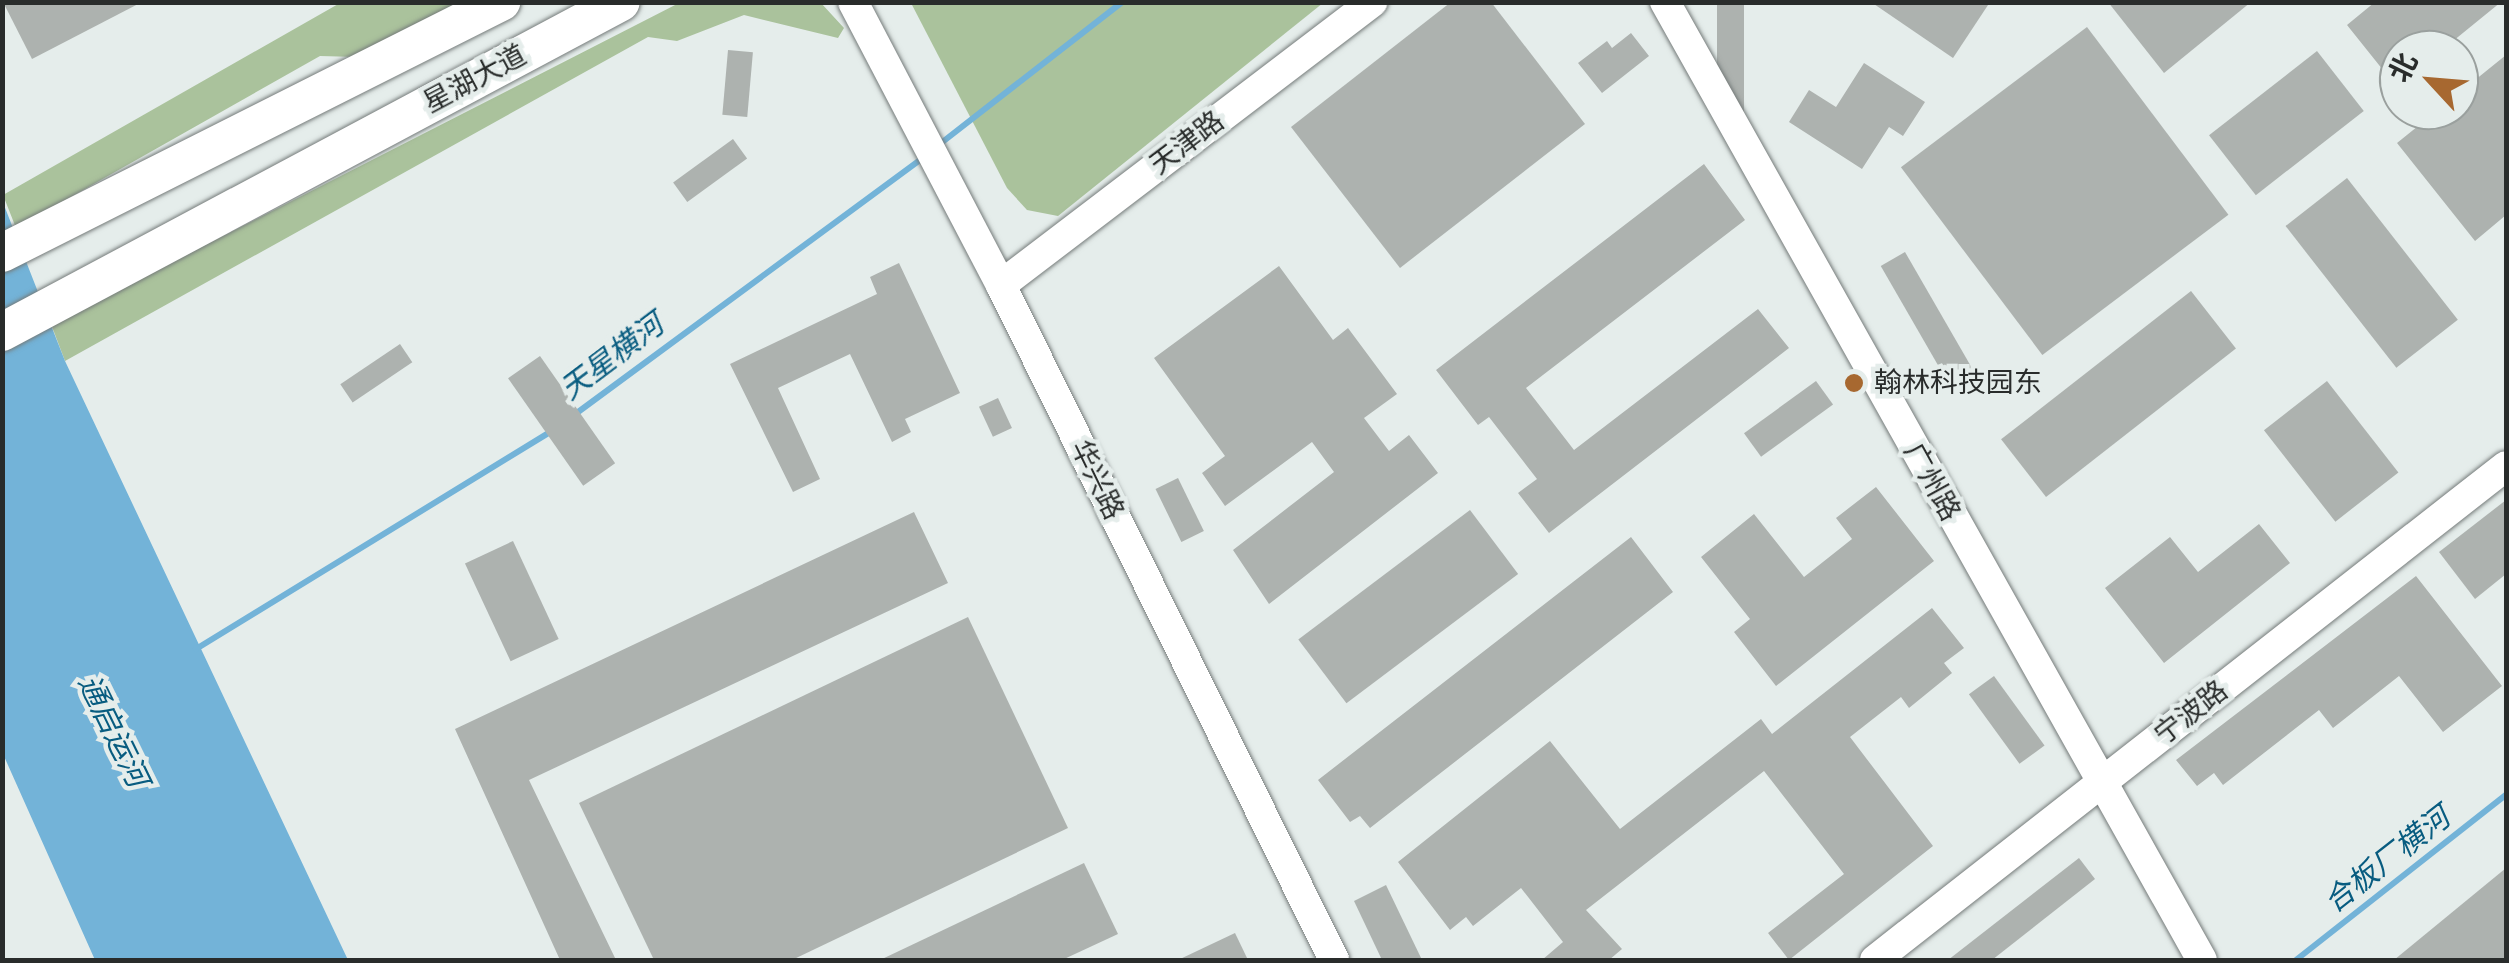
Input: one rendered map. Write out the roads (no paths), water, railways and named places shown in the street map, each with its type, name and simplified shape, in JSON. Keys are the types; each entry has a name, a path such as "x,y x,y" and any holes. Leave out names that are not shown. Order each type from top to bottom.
{"main road":[{"name":"星湖大道","path":"2,254 500,2"},
{"name":"星湖大道","path":"2,332 332,160 622,2"}],"street":[{"name":"华兴路","path":"853,2 1001,285 1334,960"},
{"name":"天津路","path":"1001,285 1373,2"},
{"name":"广州路","path":"1665,2 2202,960"},
{"name":"宁波路","path":"1876,960 2506,466"}],"water":[{"name":"通启运河","path":"2,200 65,361 348,960 95,960 3,754"}],"waterway":[{"name":"天星横河","path":"936,147 1122,2"},
{"name":"天星横河","path":"574,415 922,158"},
{"name":"天星横河","path":"196,649 552,431"},
{"name":"合板厂横河","path":"2296,960 2506,795"}],"place":[{"name":"翰林科技园东","path":"1854,383"}]}
